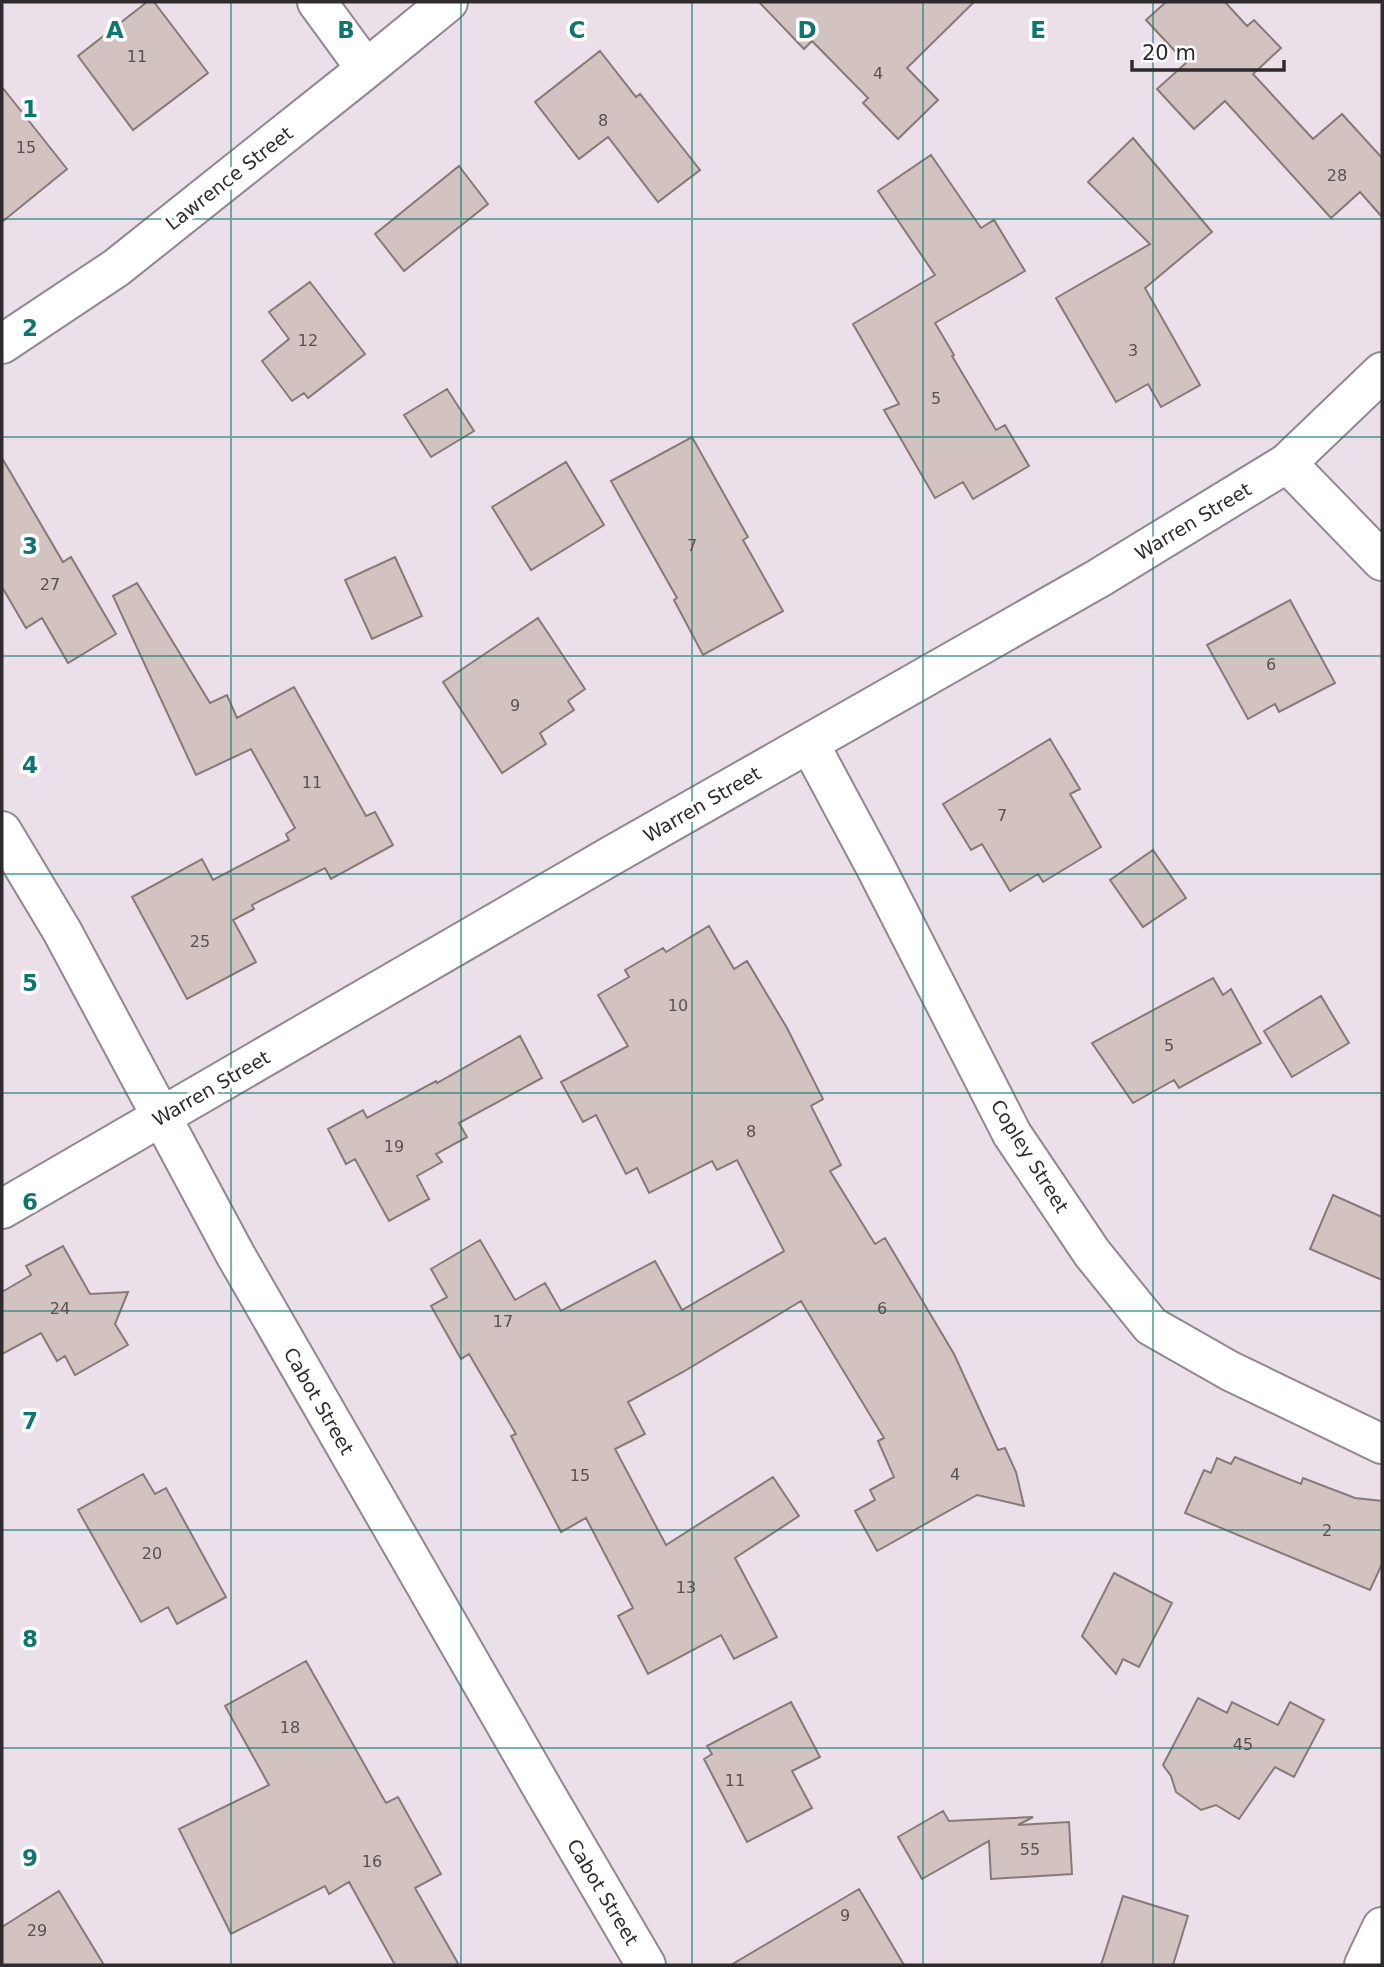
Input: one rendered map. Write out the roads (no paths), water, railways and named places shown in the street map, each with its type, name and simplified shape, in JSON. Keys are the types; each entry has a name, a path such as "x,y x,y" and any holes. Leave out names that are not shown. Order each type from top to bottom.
{"street":[{"path":"317,2 366,69"},
{"name":"Lawrence Street","path":"2,344 116,268 448,2"},
{"name":"Warren Street","path":"2,1209 608,857 1099,578 1287,463 1382,372"},
{"path":"1287,463 1382,561"},
{"name":"Copley Street","path":"808,743 875,866 1012,1134 1092,1253 1151,1326 1230,1371 1382,1444"},
{"name":"Cabot Street","path":"2,831 62,932 235,1254 646,1965"},
{"path":"1364,1965 1382,1927"}]}
